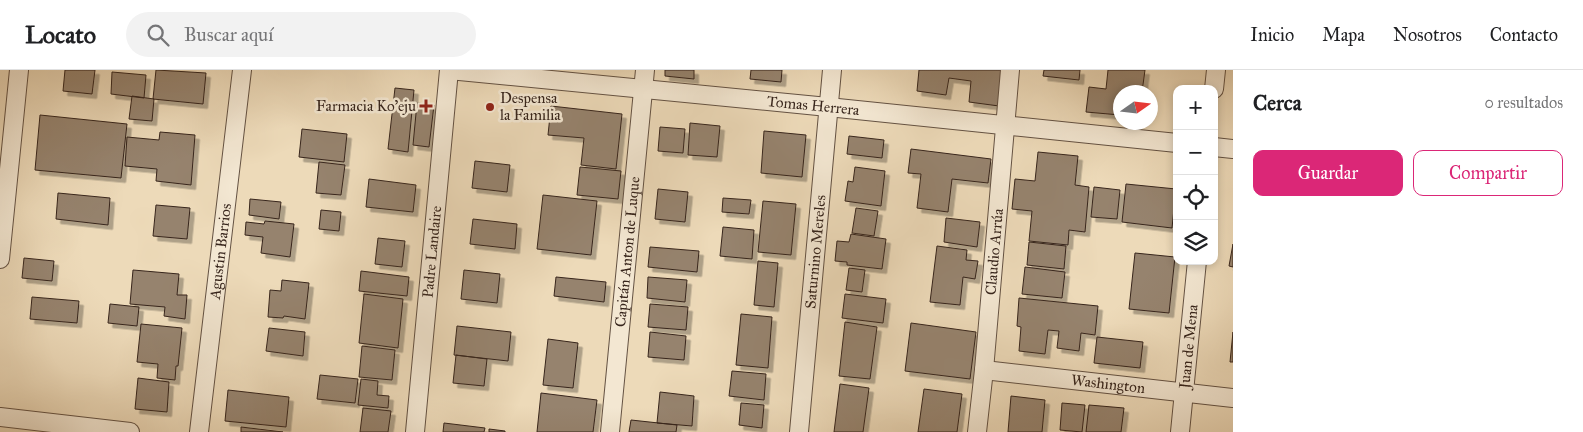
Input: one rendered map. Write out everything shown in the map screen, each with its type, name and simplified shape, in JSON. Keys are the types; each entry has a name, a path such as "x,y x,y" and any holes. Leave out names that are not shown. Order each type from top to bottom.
{"street":[{"path":"0,259 18,70"},
{"name":"Agustin Barrios","path":"199,432 242,70"},
{"name":"Tomas Herrera","path":"449,70 1173,143"},
{"name":"Padre Landaire","path":"415,432 449,70"},
{"name":"Capitán Anton de Luque","path":"610,432 645,70"},
{"name":"Saturnino Mereles","path":"799,432 832,70"},
{"name":"Claudio Arrúa","path":"977,432 1010,70"},
{"path":"1214,85 1216,70"},
{"path":"1218,147 1233,149"},
{"name":"Juan de Mena","path":"1180,432 1197,265"},
{"name":"Washington","path":"984,370 1233,398"},
{"path":"0,417 130,432"}],"building":[{"path":"65,70 95,70 92,94 63,91"},
{"path":"156,70 206,73 203,104 153,99"},
{"path":"665,70 694,70 694,79 665,76"},
{"path":"751,70 782,70 781,82 750,79"},
{"path":"919,70 1004,70 999,106 969,102 971,81 949,78 946,95 917,91"},
{"path":"1044,70 1080,70 1079,80 1043,76"},
{"path":"1108,70 1145,70 1143,85 1113,85 1113,114 1086,112 1089,87 1106,89"},
{"path":"112,72 146,75 144,98 111,94"},
{"path":"395,88 414,90 408,152 388,149"},
{"path":"132,96 154,99 152,121 129,119"},
{"path":"417,103 434,105 429,147 413,145"},
{"path":"551,106 622,114 616,169 581,165 584,138 548,135"},
{"path":"40,115 127,124 121,178 35,170"},
{"path":"690,123 720,126 717,157 688,155"},
{"path":"660,127 685,129 683,153 658,151"},
{"path":"302,129 347,134 344,162 299,157"},
{"path":"764,131 806,135 802,177 761,173"},
{"path":"160,132 195,135 191,185 156,181 157,169 125,166 127,137 159,140"},
{"path":"849,136 884,140 882,158 847,154"},
{"path":"911,149 991,159 988,183 952,179 948,212 917,208 921,174 908,173"},
{"path":"1038,152 1078,156 1075,185 1089,187 1085,232 1069,230 1068,245 1029,241 1032,211 1012,209 1015,179 1035,181"},
{"path":"475,161 510,165 507,192 472,188"},
{"path":"319,162 345,165 341,195 316,193"},
{"path":"580,167 621,171 618,199 577,195"},
{"path":"855,167 885,171 881,206 845,201 848,181 853,182"},
{"path":"369,179 416,185 413,212 366,207"},
{"path":"1126,184 1173,189 1172,228 1122,222"},
{"path":"1094,187 1120,190 1117,219 1091,217"},
{"path":"658,189 688,192 685,222 655,219"},
{"path":"58,193 110,198 108,225 56,219"},
{"path":"543,195 597,201 591,255 537,249"},
{"path":"723,198 751,200 749,214 722,212"},
{"path":"250,199 281,202 279,219 249,215"},
{"path":"763,201 796,204 791,255 758,252"},
{"path":"156,205 190,208 187,239 153,236"},
{"path":"856,208 878,211 874,236 852,233"},
{"path":"321,210 341,212 339,231 319,229"},
{"path":"946,218 980,222 977,247 944,242"},
{"path":"473,219 517,224 515,249 470,244"},
{"path":"265,221 294,224 290,257 261,253 263,237 245,235 246,222 264,224"},
{"path":"723,227 754,230 752,259 720,256"},
{"path":"851,234 886,239 882,269 847,265 847,262 835,261 837,241 849,242"},
{"path":"378,238 405,241 402,267 375,264"},
{"path":"1029,242 1066,246 1064,269 1027,265"},
{"path":"1233,244 1233,267 1229,266"},
{"path":"937,246 967,250 966,260 978,261 975,279 963,277 960,305 930,302"},
{"path":"650,247 699,251 697,272 648,267"},
{"path":"1135,253 1173,257 1174,265 1169,313 1129,309"},
{"path":"24,258 54,261 52,281 22,278"},
{"path":"758,261 778,263 774,307 754,305"},
{"path":"1025,267 1065,272 1062,298 1022,294"},
{"path":"849,268 865,270 862,292 846,290"},
{"path":"133,270 179,274 177,295 187,295 185,319 164,316 165,307 130,304"},
{"path":"464,270 500,274 497,303 461,299"},
{"path":"361,271 409,277 407,296 359,291"},
{"path":"556,277 606,282 604,302 554,296"},
{"path":"648,277 687,280 685,302 647,298"},
{"path":"282,280 309,283 305,319 284,316 283,318 268,317 270,290 281,291"},
{"path":"364,294 403,299 398,348 359,343"},
{"path":"845,294 886,299 883,323 842,318"},
{"path":"32,297 79,301 77,323 30,319"},
{"path":"1019,298 1098,306 1095,335 1081,333 1079,351 1057,348 1059,331 1048,330 1045,354 1019,351 1021,327 1017,326"},
{"path":"110,304 139,307 137,326 108,323"},
{"path":"650,304 688,307 686,330 648,327"},
{"path":"741,314 772,317 768,368 736,365"},
{"path":"845,322 877,327 870,379 839,376"},
{"path":"911,323 976,332 970,379 905,371"},
{"path":"141,324 182,328 175,380 157,378 158,364 137,362"},
{"path":"457,326 511,332 508,361 454,355"},
{"path":"269,328 305,332 303,356 266,351"},
{"path":"650,332 686,336 684,360 648,357"},
{"path":"1233,332 1233,362 1230,362"},
{"path":"1097,337 1143,342 1140,368 1094,363"},
{"path":"548,339 578,343 573,388 543,385"},
{"path":"362,346 395,350 392,380 359,377"},
{"path":"456,355 487,359 484,386 453,383"},
{"path":"732,371 766,374 764,400 729,396"},
{"path":"320,375 358,379 355,403 317,399"},
{"path":"138,378 169,382 167,412 135,409"},
{"path":"361,379 378,381 377,395 389,396 388,408 358,405"},
{"path":"840,384 869,388 863,432 834,432"},
{"path":"924,389 962,394 957,432 918,432"},
{"path":"228,390 289,397 286,427 225,421"},
{"path":"660,392 694,396 692,426 657,423"},
{"path":"541,393 597,400 593,432 537,432"},
{"path":"1011,396 1045,400 1042,432 1008,432"},
{"path":"741,403 764,405 762,428 739,425"},
{"path":"1062,403 1085,405 1082,432 1060,430"},
{"path":"1089,405 1124,408 1121,432 1086,432"},
{"path":"363,408 391,411 388,432 360,432"},
{"path":"631,420 677,425 676,432 629,432"},
{"path":"444,423 485,428 484,432 443,432"},
{"path":"241,427 283,432 241,432"},
{"path":"489,429 505,431 505,432 489,432"}],"place":[{"name":"Farmacia Ko'eju","path":"426,106"},
{"name":"Despensa la Familia","path":"490,107"}]}
